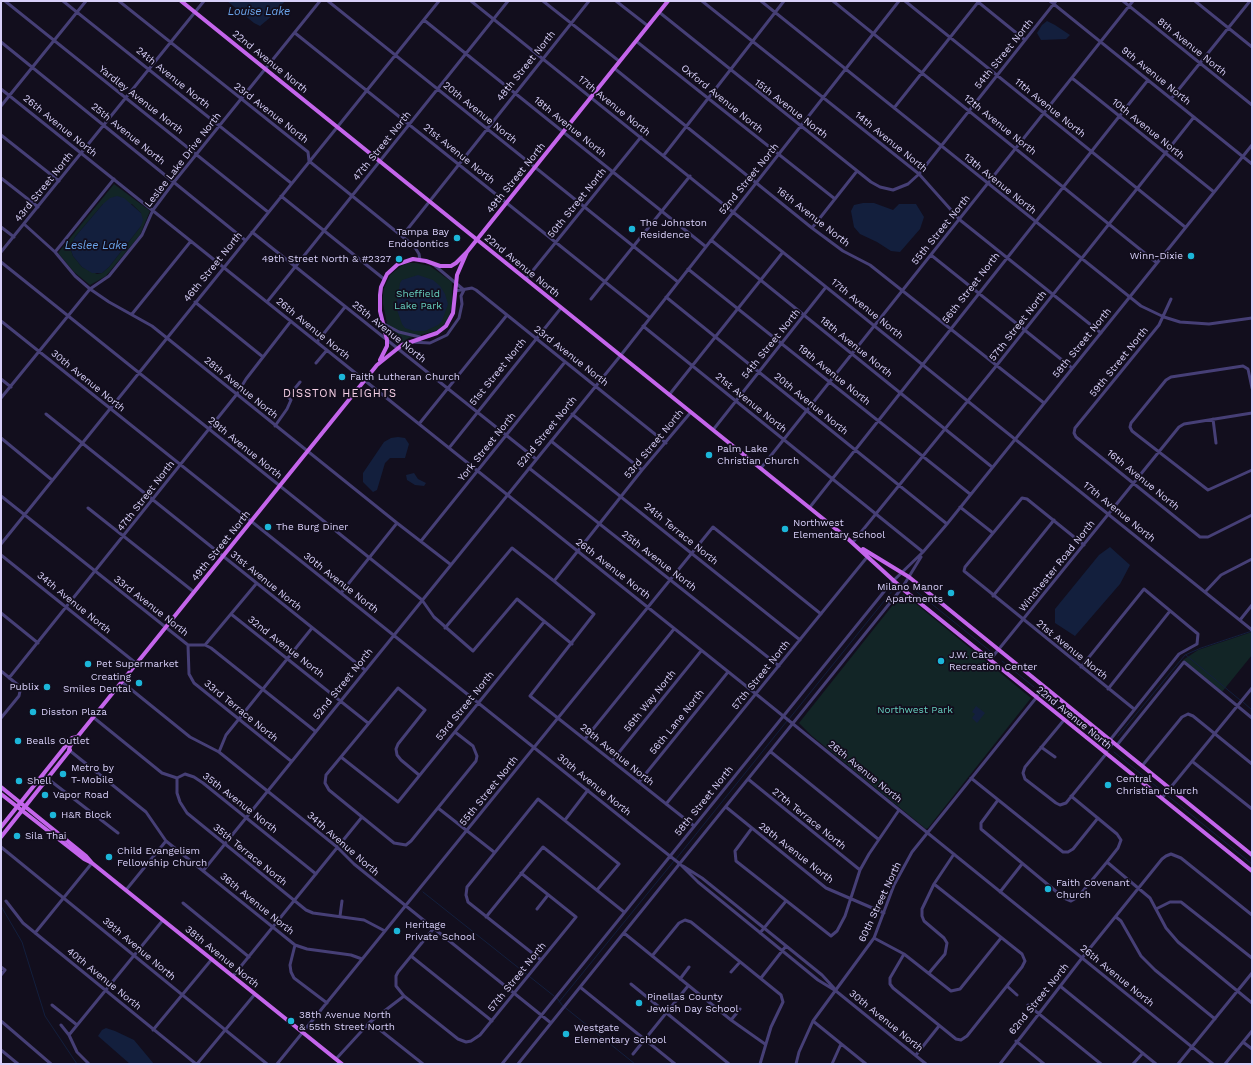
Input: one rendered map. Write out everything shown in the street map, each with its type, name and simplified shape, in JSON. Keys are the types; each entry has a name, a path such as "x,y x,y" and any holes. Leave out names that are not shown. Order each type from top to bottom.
{"main road":[{"name":"22nd Avenue North","path":"181,1 853,542 902,588 1036,698 1252,871"},
{"name":"49th Street North","path":"384,279 392,268 405,260 420,260 440,266 451,266 467,252 668,1"},
{"path":"420,338 437,333 446,326 453,313 457,275 467,252"},
{"path":"384,279 380,299 380,311 387,340"},
{"name":"49th Street North","path":"377,365 398,348 420,338"},
{"name":"49th Street North","path":"22,811 70,750 77,737 252,522 377,365 387,346 387,340"},
{"name":"22nd Avenue North","path":"853,542 909,577 1252,855"},
{"name":"49th Street North","path":"17,807 72,738 77,737"},
{"path":"61,752 70,750"},
{"name":"38th Avenue North","path":"1,786 86,856 92,863 342,1064"},
{"name":"38th Avenue North","path":"1,794 84,860 92,863"},
{"path":"1,827 17,807"},
{"path":"1,837 22,811"}],"street":[{"name":"Yardley Avenue North","path":"5,1 268,212"},
{"name":"24th Avenue North","path":"63,1 149,69 186,101 220,125 250,152 291,183"},
{"path":"1,106 86,1"},
{"name":"23rd Avenue North","path":"119,1 308,152 309,161 402,236 417,250 420,260"},
{"name":"43rd Street North","path":"1,252 204,1"},
{"name":"Leslee Lake Drive North","path":"1,398 90,288 109,276 142,235 153,210 174,182 320,1"},
{"name":"20th Avenue North","path":"328,1 678,282"},
{"name":"46th Street North","path":"1,544 439,1"},
{"name":"17th Avenue North","path":"471,1 1251,629"},
{"name":"47th Street North","path":"267,302 508,1"},
{"path":"543,1 619,61"},
{"name":"48th Street North","path":"402,236 428,201 589,1"},
{"path":"616,1 648,26"},
{"name":"14th Avenue North","path":"702,1 919,174 960,220 1101,333"},
{"name":"13th Avenue North","path":"761,1 1129,298 1141,306 1164,317 1180,322 1209,324 1252,318"},
{"path":"664,155 784,1"},
{"name":"12th Avenue North","path":"833,1 1157,263"},
{"name":"52nd Street North","path":"203,870 450,564 621,356 705,246 900,1"},
{"name":"11th Avenue North","path":"905,1 1185,227"},
{"path":"894,108 978,1 1025,40"},
{"name":"9th Avenue North","path":"1050,1 1055,2 1100,42 1252,164"},
{"name":"8th Avenue North","path":"1123,1 1252,105"},
{"name":"55th Street North","path":"761,468 1133,1"},
{"path":"1195,1 1252,47"},
{"path":"1171,99 1250,1"},
{"name":"54th Street North","path":"919,174 1055,2"},
{"name":"15th Avenue North","path":"659,12 857,171 880,187 893,190 908,184 919,174"},
{"name":"18th Avenue North","path":"424,20 705,246"},
{"name":"21st Avenue North","path":"295,33 650,318"},
{"name":"Oxford Avenue North","path":"636,41 835,199"},
{"name":"25th Avenue North","path":"1,42 245,240"},
{"name":"16th Avenue North","path":"614,68 812,228 843,251 870,265 1044,403"},
{"name":"10th Avenue North","path":"1072,78 1214,192"},
{"name":"56th Street North","path":"810,508 923,365 928,356 978,292 1148,80"},
{"name":"26th Avenue North","path":"1,89 292,321 507,496 784,716 1213,1064"},
{"name":"57th Street North","path":"853,542 944,428 997,365 1194,117"},
{"path":"1,135 59,181"},
{"name":"50th Street North","path":"526,279 641,137"},
{"name":"58th Street North","path":"502,1064 894,580 923,552 960,507 1252,145"},
{"path":"812,228 857,171"},
{"path":"590,299 634,247 690,176"},
{"path":"1,178 38,207"},
{"path":"55,252 114,179"},
{"path":"281,196 384,279"},
{"name":"28th Avenue North","path":"24,224 55,252 75,276 90,288 109,302 132,314 167,338 275,426 308,450 397,523 450,564"},
{"path":"1,227 14,237"},
{"name":"25th Avenue North","path":"252,232 536,459"},
{"name":"18th Avenue North","path":"710,240 992,467"},
{"path":"132,314 191,241"},
{"name":"53rd Street North","path":"670,395 783,252"},
{"path":"931,255 1072,368"},
{"name":"29th Avenue North","path":"1,262 422,600 434,617 445,628 474,651 517,599 544,622"},
{"path":"432,264 456,283"},
{"name":"19th Avenue North","path":"688,268 970,494"},
{"name":"23rd Avenue North","path":"456,283 464,290"},
{"name":"54th Street North","path":"713,430 826,287"},
{"name":"23rd Avenue North","path":"455,291 474,289 666,443"},
{"path":"409,342 419,344 430,343 447,335 459,318 462,304 461,296 464,290"},
{"name":"20th Avenue North","path":"666,298 946,524"},
{"name":"59th Street North","path":"1074,433 1075,428 1164,317 1171,299"},
{"path":"196,302 263,357"},
{"path":"317,342 345,307"},
{"name":"51st Street North","path":"449,448 561,308"},
{"path":"419,424 507,316"},
{"name":"30th Avenue North","path":"1,321 670,856 702,878 822,975 836,991"},
{"name":"47th Street North","path":"9,678 237,394 263,357 292,321"},
{"path":"384,324 399,332 420,338"},
{"name":"21st Avenue North","path":"643,326 923,552"},
{"path":"316,363 327,350"},
{"name":"York Street North","path":"421,541 565,362"},
{"path":"1252,388 1248,369 1243,366 1166,380 1131,423 1130,427 1132,431 1208,490 1252,470"},
{"path":"1,379 10,387"},
{"path":"275,426 287,409 291,400 288,396 300,382"},
{"name":"53rd Street North","path":"554,581 642,470 691,412"},
{"name":"31st Avenue North","path":"46,414 365,670"},
{"path":"572,414 642,470"},
{"name":"Winchester Road North","path":"990,660 1179,427 1184,424 1252,414"},
{"path":"1213,419 1216,443"},
{"name":"16th Avenue North","path":"1074,433 1200,537 1204,538 1252,515"},
{"path":"1,438 52,480"},
{"name":"24th Terrace North","path":"551,441 800,640"},
{"name":"25th Avenue North","path":"529,468 779,666"},
{"name":"33rd Avenue North","path":"1,496 188,645 205,645"},
{"path":"960,507 993,533 1022,498 1027,499 1084,545"},
{"path":"88,508 194,592"},
{"path":"993,596 1054,520"},
{"path":"341,593 397,523"},
{"name":"55th Street North","path":"276,1064 713,527 821,614"},
{"name":"21st Avenue North","path":"993,533 965,567 964,571 1023,621 1134,709"},
{"path":"445,628 512,548 594,614 572,644 544,622"},
{"name":"58th Street North","path":"518,1064 902,588 923,552"},
{"name":"34th Avenue North","path":"1,555 137,664"},
{"name":"57th Street North","path":"666,804 868,556"},
{"path":"1205,592 1221,575 1252,559"},
{"path":"256,584 205,645 315,731"},
{"path":"1064,720 1025,767 1023,773 1025,779 1060,805 1066,803 1106,753 1134,709 1179,654 1195,646 1199,639 1196,631 1144,589 1081,667"},
{"path":"1240,620 1252,605"},
{"path":"1108,689 1170,611"},
{"path":"1,613 38,643"},
{"name":"32nd Avenue North","path":"231,614 368,723"},
{"name":"53rd Street North","path":"341,757 398,802 544,622"},
{"path":"219,752 226,735 238,719 312,628"},
{"path":"585,739 674,629"},
{"name":"29th Avenue North","path":"572,644 530,696 694,826"},
{"name":"33rd Terrace North","path":"188,645 189,674 194,683 291,761"},
{"name":"56th Way North","path":"612,761 701,651"},
{"path":"1113,743 1184,662 1252,718"},
{"path":"1,671 18,685 20,690 19,696 1,718"},
{"name":"56th Lane North","path":"639,782 728,672"},
{"name":"34th Avenue North","path":"122,682 190,737 219,752 338,847 354,864 405,906 551,1023"},
{"name":"60th Street North","path":"796,1064 799,1052 813,1021 874,938 900,873 912,852 1044,687"},
{"path":"419,775 397,755 398,744 425,710 398,688 326,775 325,783 329,790 394,843 406,845 411,841 476,761 477,756 473,746 455,732"},
{"path":"1162,798 1252,688"},
{"path":"1142,766 1186,714 1193,716 1252,764"},
{"name":"35th Avenue North","path":"93,718 162,773 177,778 185,774 194,777 316,874"},
{"path":"1041,747 1055,757"},
{"name":"36th Avenue North","path":"70,750 146,812 166,841 295,945 307,949 351,955 362,959"},
{"path":"771,752 878,839"},
{"path":"1193,762 1252,809"},
{"path":"43,775 118,833"},
{"name":"35th Terrace North","path":"177,778 177,793 184,809 224,844 295,900 313,913 364,920 385,931"},
{"path":"971,778 1058,848 1068,852 1076,845 1098,818"},
{"name":"27th Terrace North","path":"748,779 860,870"},
{"path":"564,820 588,790"},
{"path":"998,800 983,819 981,829 1064,898 1071,901 1078,897 1107,862 1121,840 1117,834 1072,796"},
{"path":"541,960 468,902 466,895 467,887 538,799 619,864 597,890"},
{"name":"28th Avenue North","path":"726,807 826,888 884,912"},
{"path":"438,808 494,852"},
{"path":"752,828 735,851 734,856 736,861 831,936 837,931 852,899 860,870 878,839 899,810"},
{"path":"233,976 362,817"},
{"path":"126,890 166,841"},
{"name":"39th Avenue North","path":"1,847 266,1064"},
{"path":"486,917 544,847 624,912"},
{"path":"929,973 945,954 947,943 944,938 924,922 922,910 934,884 954,854"},
{"name":"62nd Street North","path":"1000,1064 1038,1013 1162,859 1171,854 1181,858 1252,916"},
{"path":"1107,862 1150,898 1166,928 1178,942 1252,1003"},
{"path":"35,933 92,863"},
{"name":"30th Avenue North","path":"679,863 698,882 760,933 818,980 836,991 926,1064"},
{"path":"1000,892 1022,864"},
{"path":"521,873 548,895 537,909"},
{"path":"904,954 890,978 890,984 939,1026 956,1039 961,1040 967,1036 1007,986 1024,961 1022,954 934,884"},
{"name":"57th Street North","path":"404,996 458,1039 466,1042 474,1040 492,1021 576,917 548,895"},
{"name":"40th Avenue North","path":"6,901 23,923 196,1064"},
{"path":"340,916 342,901"},
{"path":"760,933 786,901"},
{"path":"1156,909 1170,902 1181,902 1252,958"},
{"path":"183,903 249,957"},
{"path":"1116,917 1121,921 1141,956 1155,970 1215,1019"},
{"path":"69,1035 163,920"},
{"path":"652,956 679,923 685,920 691,922 781,995 783,1002 765,1044 760,1064"},
{"path":"336,1059 370,1022 404,996 396,986 396,976 434,928"},
{"path":"624,933 731,1020 765,1044"},
{"path":"874,938 904,954 946,988 952,991 960,989 1001,938"},
{"path":"295,945 290,964 291,972 294,978 327,1003"},
{"path":"761,978 786,946"},
{"path":"411,956 492,1021"},
{"path":"153,1030 212,959"},
{"path":"731,972 740,962"},
{"path":"1,967 5,970 1,975"},
{"path":"680,979 689,967"},
{"path":"1178,1064 1252,972"},
{"path":"631,984 729,1064"},
{"path":"633,1054 688,986"},
{"path":"1007,986 1017,995"},
{"path":"1060,986 1156,1064"},
{"path":"580,987 675,1064"},
{"path":"196,1064 255,994"},
{"path":"52,1005 77,1025"},
{"path":"1028,1005 1101,1064"},
{"path":"731,1020 740,1009"},
{"path":"1,1021 50,1064"},
{"path":"813,1021 866,1064"},
{"path":"370,1022 423,1064"},
{"path":"61,1025 69,1035 77,1052 88,1064"},
{"path":"916,1055 939,1026"},
{"path":"1225,1064 1252,1031"},
{"path":"1016,1041 1044,1064"},
{"path":"1243,1042 1252,1049"},
{"path":"832,1064 841,1044"},
{"path":"1,1050 18,1064"},
{"path":"1133,1064 1143,1053"},
{"path":"44,1064 46,1060"}],"green space":[{"path":"114,184 150,211 140,235 106,276 90,285 74,272 58,253","holes":["103,204 132,204 141,213 141,226 109,267 102,273 97,274 82,267 73,256 71,250 75,237"]},
{"name":"Sheffield Lake Park","path":"408,263 430,266 452,282 452,306 448,320 439,330 409,338 398,345 390,338 383,304 383,295 384,288 390,275 401,266"},
{"name":"Northwest Park","path":"904,594 1031,698 926,829 812,736 799,723 900,596"},
{"path":"1252,632 1252,655 1222,692 1183,660 1198,650"}],"water":[{"name":"Louise Lake","path":"227,1 285,1 272,16 260,26 254,23"},
{"path":"1047,21 1070,35 1066,39 1041,40 1037,33 1042,25"},
{"name":"Leslee Lake","path":"117,196 124,198 141,213 143,220 141,226 109,267 102,273 92,273 82,267 73,256 71,250 72,243 75,237 103,204 110,198"},
{"path":"874,203 893,210 899,204 916,204 924,217 920,229 900,252 891,251 860,234 854,227 851,211 854,205"},
{"path":"418,275 433,280 440,286 445,294 448,304 442,321 438,325 425,331 414,331 405,328 396,307 400,283 402,280"},
{"path":"391,438 405,438 409,444 405,458 390,458 385,463 377,490 373,492 363,482 363,473 384,442"},
{"path":"414,473 418,479 426,483 424,486 415,485 407,480 406,475"},
{"path":"1110,547 1130,565 1120,584 1075,636 1055,623 1055,609 1099,555"},
{"path":"976,706 985,713 977,723 972,718 975,714 972,712"},
{"path":"106,1028 134,1040 154,1064 130,1064 98,1036 102,1030"}],"waterway":[{"path":"912,588 990,651"},
{"path":"789,719 893,590"},
{"path":"1118,736 1185,655 1252,631"},
{"path":"1186,655 1240,700"},
{"path":"1002,661 1034,687"},
{"path":"1047,698 1105,744"},
{"path":"1243,702 1252,710"},
{"path":"676,859 787,721"},
{"path":"1114,752 1252,864"},
{"path":"559,1002 674,861"},
{"path":"423,892 554,996"},
{"path":"1,906 22,942 45,1016 77,1064"},
{"path":"557,998 562,1005 635,1064"}],"place":[{"name":"The Johnston Residence","path":"632,229"},
{"name":"Tampa Bay Endodontics","path":"457,238"},
{"name":"Winn-Dixie","path":"1191,256"},
{"name":"49th Street North & #2327","path":"399,259"},
{"name":"Faith Lutheran Church","path":"342,377"},
{"name":"Palm Lake Christian Church","path":"709,455"},
{"name":"The Burg Diner","path":"268,527"},
{"name":"Northwest Elementary School","path":"785,529"},
{"name":"Milano Manor Apartments","path":"951,593"},
{"name":"J.W. Cate Recreation Center","path":"941,661"},
{"name":"Pet Supermarket","path":"88,664"},
{"name":"Creating Smiles Dental","path":"139,683"},
{"name":"Publix","path":"47,687"},
{"name":"Disston Plaza","path":"33,712"},
{"name":"Bealls Outlet","path":"18,741"},
{"name":"Metro by T-Mobile","path":"63,774"},
{"name":"Shell","path":"19,781"},
{"name":"Central Christian Church","path":"1108,785"},
{"name":"Vapor Road","path":"45,795"},
{"name":"H&R Block","path":"53,815"},
{"name":"Sila Thai","path":"17,836"},
{"name":"Child Evangelism Fellowship Church","path":"109,857"},
{"name":"Faith Covenant Church","path":"1048,889"},
{"name":"Heritage Private School","path":"397,931"},
{"name":"Pinellas County Jewish Day School","path":"639,1003"},
{"name":"38th Avenue North & 55th Street North","path":"291,1021"},
{"name":"Westgate Elementary School","path":"566,1034"}],"district":[{"name":"DISSTON HEIGHTS","path":"340,394"}]}
